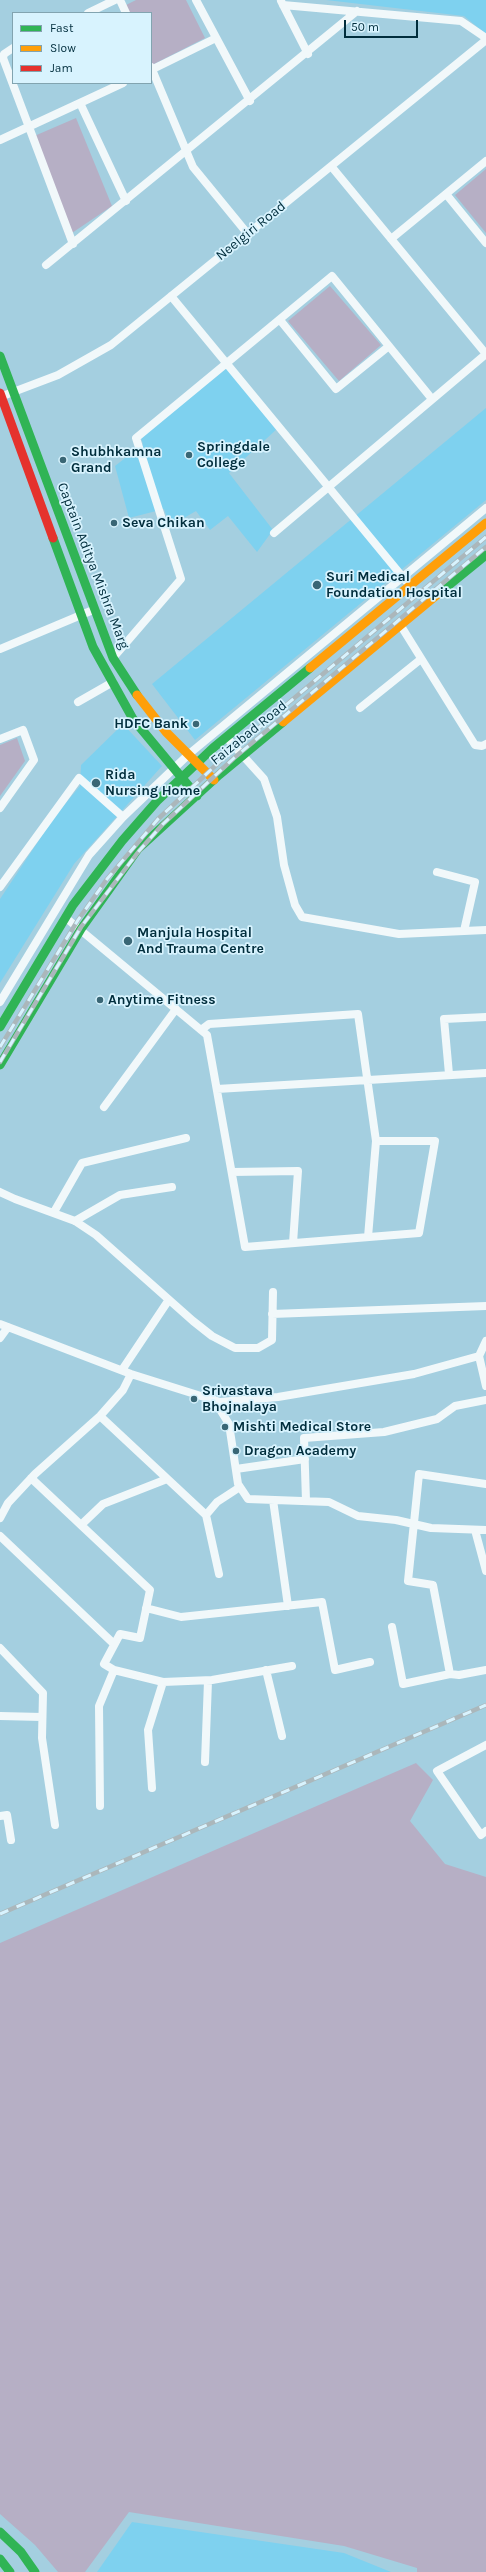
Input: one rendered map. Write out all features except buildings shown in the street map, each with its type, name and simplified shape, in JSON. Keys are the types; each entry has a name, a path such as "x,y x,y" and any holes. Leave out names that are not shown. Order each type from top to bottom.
{"main road":[{"name":"Captain Aditya Mishra Marg","path":"0,356 93,610 113,658 143,704 166,732 214,780"},
{"name":"Captain Aditya Mishra Marg","path":"0,396 93,647 133,719 196,796"},
{"name":"Faizabad Road","path":"0,1027 66,918 122,841 157,800 227,738 486,523"},
{"name":"Faizabad Road","path":"0,1065 80,929 138,850 214,780 486,555"},
{"path":"0,2532 21,2552 35,2572"},
{"path":"0,2559 10,2572"}],"street":[{"path":"90,12 115,0"},
{"path":"120,0 126,12"},
{"path":"196,0 250,101"},
{"path":"281,2 314,4 357,11 461,21 486,39"},
{"path":"281,2 308,54"},
{"path":"46,265 308,54 357,11"},
{"path":"152,69 216,38"},
{"name":"Neelgiri Road","path":"0,396 14,393 58,375 111,345 486,39"},
{"path":"12,49 4,54 4,58 12,81"},
{"path":"152,71 193,167 247,233"},
{"path":"13,84 73,244"},
{"path":"0,140 120,84"},
{"path":"80,103 126,201"},
{"path":"391,239 486,161"},
{"path":"274,533 486,354 331,166"},
{"path":"446,194 486,243"},
{"path":"113,658 180,578 136,438 332,276 432,399"},
{"path":"171,296 410,586"},
{"path":"280,320 336,389 389,346"},
{"path":"0,1002 89,855 123,817 189,754 486,508"},
{"path":"0,649 93,610"},
{"path":"401,626 475,744 482,746 486,744"},
{"path":"360,708 421,659"},
{"path":"78,702 113,682"},
{"path":"0,739 23,730 34,760 0,808"},
{"path":"227,738 264,779 277,817 295,905 302,917 399,934 486,930"},
{"path":"0,887 79,778 123,817"},
{"path":"437,872 475,882 464,931"},
{"path":"66,918 207,1035 245,1247 419,1233 435,1141 376,1141"},
{"path":"104,1107 176,1009"},
{"path":"201,1030 209,1024 358,1014 376,1141 368,1237"},
{"path":"449,1074 444,1019 486,1017"},
{"path":"217,1089 486,1073"},
{"path":"54,1212 82,1164 186,1138"},
{"path":"232,1172 298,1171 293,1243"},
{"path":"75,1221 120,1195 172,1187"},
{"path":"0,1192 14,1200 54,1212 75,1221 96,1235 168,1301 212,1336 235,1348 258,1348 272,1340 273,1292"},
{"path":"122,1370 168,1301"},
{"path":"272,1314 486,1306"},
{"path":"0,1324 131,1374 220,1402 278,1397 414,1374 479,1356"},
{"path":"0,1338 8,1327"},
{"path":"485,1344 479,1356 486,1386"},
{"path":"0,1518 8,1503 31,1478 100,1416 123,1390 131,1374"},
{"path":"214,1400 229,1424 240,1487 248,1499 329,1502 358,1516 432,1528 486,1530"},
{"path":"306,1501 304,1438 384,1432 437,1419 455,1406 486,1400"},
{"path":"100,1416 206,1515 219,1574"},
{"path":"236,1469 305,1459"},
{"path":"450,1674 433,1585 408,1581 419,1474 486,1484"},
{"path":"31,1478 150,1590 140,1638 120,1634 104,1664 114,1670 163,1682 208,1681 292,1666"},
{"path":"81,1525 103,1504 167,1479"},
{"path":"206,1515 217,1502 240,1487"},
{"path":"273,1500 288,1606"},
{"path":"475,1530 486,1571"},
{"path":"0,1536 114,1644"},
{"path":"146,1608 181,1617 322,1602 335,1670 370,1662"},
{"path":"392,1627 403,1684 450,1674 459,1675 486,1670"},
{"path":"0,1648 43,1693 42,1738 55,1824"},
{"path":"100,1806 99,1706 114,1670"},
{"path":"266,1670 282,1736"},
{"path":"205,1762 208,1681"},
{"path":"152,1788 148,1730 163,1682"},
{"path":"0,1716 42,1717"},
{"path":"486,1745 437,1771 481,1835 486,1831"},
{"path":"0,1816 7,1815 11,1840"}],"shaded area":[{"path":"136,0 186,0 205,38 152,65 152,12 124,12 122,7"},
{"path":"326,0 486,0 486,34 464,16"},
{"path":"76,118 112,206 66,237 32,137"},
{"path":"486,169 486,233 455,195"},
{"path":"330,286 381,345 339,381 288,321"},
{"name":"Springdale College","path":"227,368 278,428 229,473 273,530 257,552 228,516 210,530 196,511 170,526 164,509 129,518 115,466 143,444 141,438"},
{"path":"486,408 486,500 195,740 152,684"},
{"path":"123,724 162,766 74,864 0,983 0,899 55,816 80,786 81,765"},
{"path":"17,738 25,761 0,796 0,745"},
{"path":"416,1763 433,1780 410,1821 445,1864 486,1877 486,2572 417,2572 417,2568 344,2546 129,2512 85,2572 58,2572 35,2545 0,2514 0,1943"},
{"path":"132,2522 344,2553 391,2572 97,2572"}],"railway":[{"path":"0,1047 78,920 107,879 158,819 230,752 486,537"},
{"path":"0,1062 81,927 139,851 163,824 234,758 486,547"},
{"path":"0,1914 486,1705"}],"traffic: fast":[{"path":"0,356 113,658 137,695"},
{"path":"53,538 93,647 133,719 197,796"},
{"path":"438,594 486,555"},
{"path":"0,1027 73,905 122,841 157,801 213,748 310,668"},
{"path":"0,1065 81,929 138,849 219,775 283,722"},
{"path":"0,2532 21,2552 35,2572"},
{"path":"0,2559 10,2572"}],"traffic: slow":[{"path":"310,668 486,523"},
{"path":"283,722 438,594"},
{"path":"137,695 166,732 214,780"}],"traffic: jam":[{"path":"0,393 53,538"}],"place":[{"name":"Springdale College","path":"189,455"},
{"name":"Shubhkamna Grand","path":"63,460"},
{"name":"Seva Chikan","path":"114,523"},
{"name":"Suri Medical Foundation Hospital","path":"317,585"},
{"name":"HDFC Bank","path":"196,724"},
{"name":"Rida Nursing Home","path":"96,783"},
{"name":"Manjula Hospital And Trauma Centre","path":"128,941"},
{"name":"Anytime Fitness","path":"100,1000"},
{"name":"Srivastava Bhojnalaya","path":"194,1399"},
{"name":"Mishti Medical Store","path":"225,1427"},
{"name":"Dragon Academy","path":"236,1451"}]}
